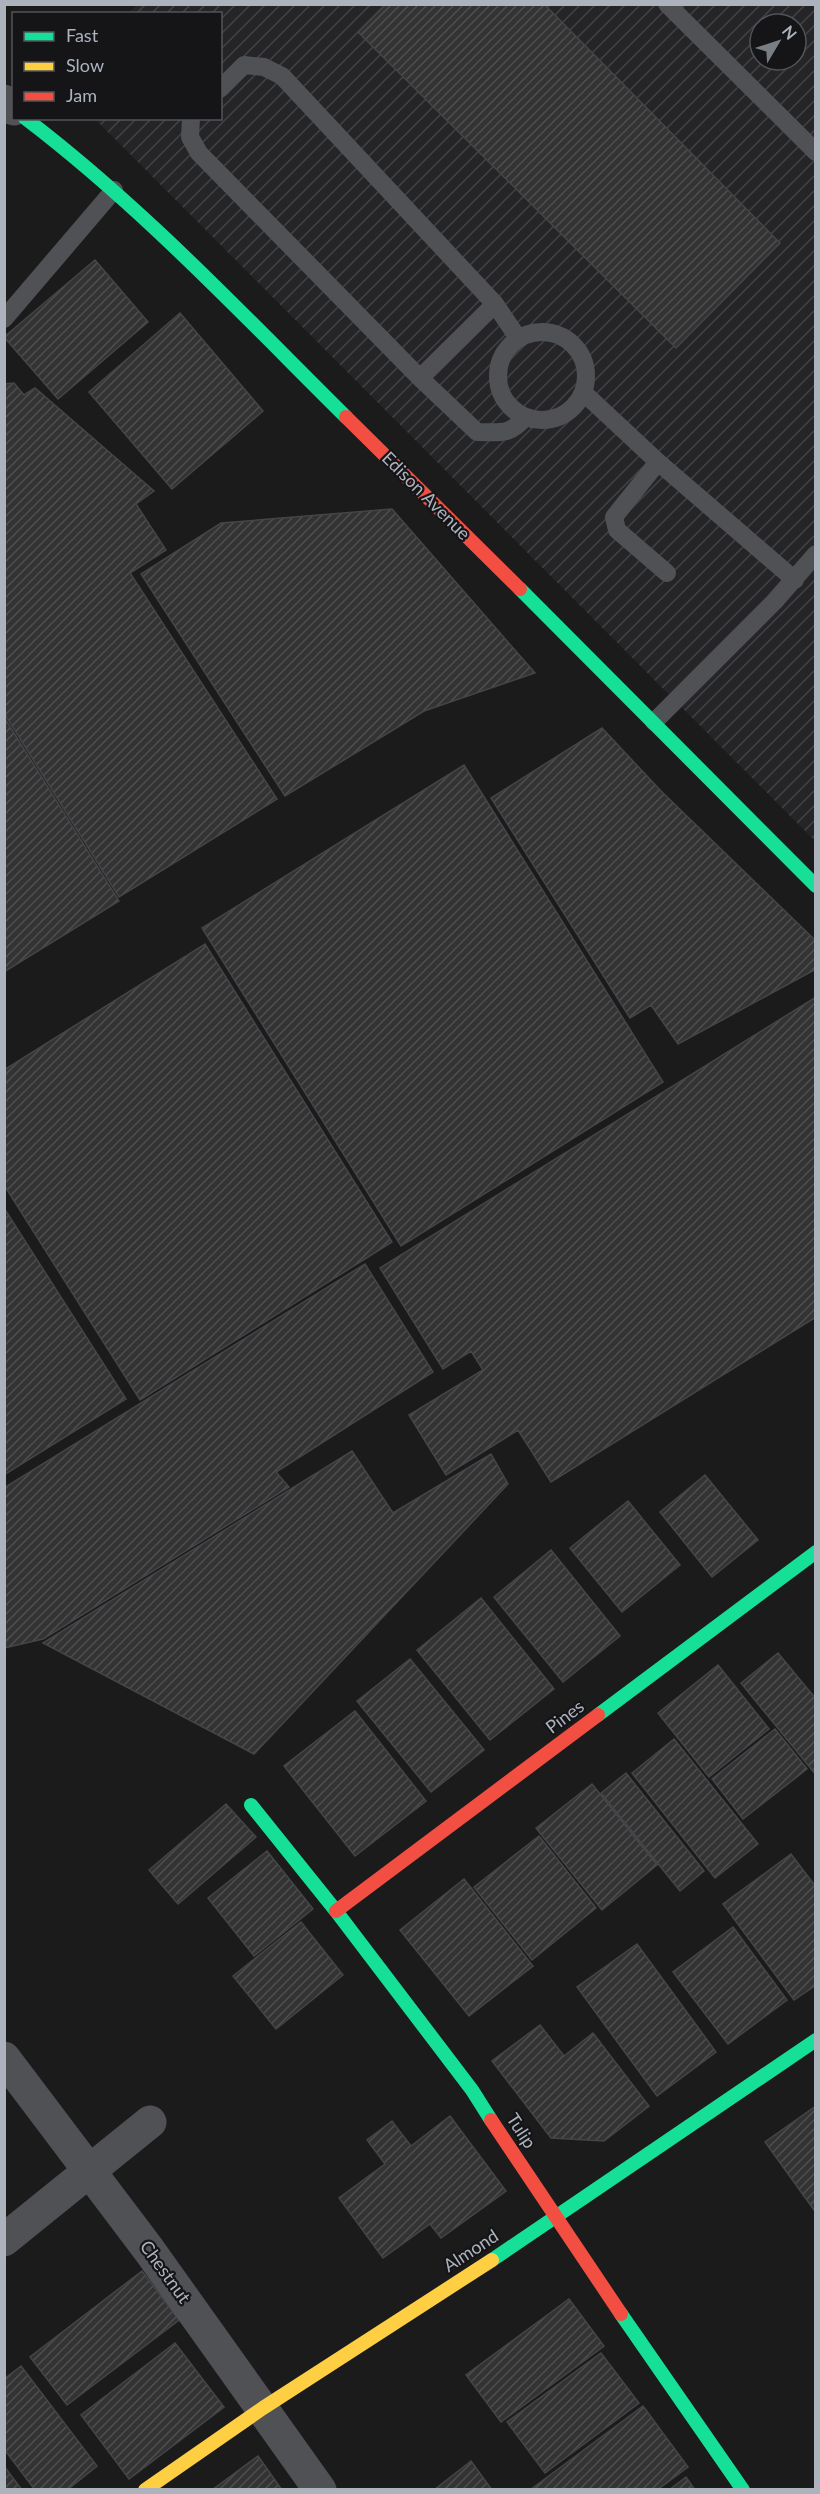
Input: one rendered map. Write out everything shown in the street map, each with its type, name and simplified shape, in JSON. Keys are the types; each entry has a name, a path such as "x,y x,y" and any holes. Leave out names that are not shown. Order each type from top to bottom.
{"street":[{"name":"Edison Avenue","path":"28,120 79,159 114,190 654,722 816,886"},
{"name":"Pines","path":"336,1911 816,1552"},
{"name":"Tulip","path":"251,1804 336,1911 472,2090 555,2219 743,2490"},
{"name":"Almond","path":"145,2490 263,2408 555,2219 816,2040"},
{"name":"Chestnut","path":"4,2058 263,2408 320,2490"},
{"path":"4,2240 150,2121"}],"lane":[{"path":"667,4 816,152"},
{"path":"222,87 244,65 264,67 282,76 495,304 518,338"},
{"path":"191,120 189,137 199,153 420,378 477,432 506,432 517,428 525,417"},
{"path":"4,319 114,190"},
{"path":"420,378 495,304"},
{"path":"546,331 559,334 580,352 585,366 584,393 566,414 553,420 525,417 504,400 499,386 501,358 518,338 546,331"},
{"path":"584,393 658,462 795,580"},
{"path":"658,462 614,517 614,523 617,530 667,573"},
{"path":"654,722 795,580 816,554"}],"shaded area":[{"path":"137,5 815,5 815,841 96,120 222,120 222,12 129,12"}],"building":[{"path":"386,4 544,4 780,243 676,348 358,32"},
{"path":"95,260 148,322 58,399 4,337"},
{"path":"180,313 263,411 172,489 89,392"},
{"path":"14,383 24,395 35,388 154,491 136,504 166,550 130,573 277,799 119,897 4,713 4,384"},
{"path":"392,509 535,673 424,711 285,796 141,574 221,523"},
{"path":"4,717 119,901 4,972"},
{"path":"602,728 661,791 816,941 816,969 678,1044 651,1005 630,1018 491,798"},
{"path":"464,765 663,1082 401,1246 202,928"},
{"path":"205,944 392,1242 140,1400 4,1185 4,1070"},
{"path":"816,997 816,1317 551,1482 518,1430 446,1475 409,1415 483,1370 471,1351 443,1369 380,1268"},
{"path":"4,1208 126,1399 4,1475"},
{"path":"365,1264 433,1372 276,1472 289,1487 43,1639 4,1648 4,1488"},
{"path":"352,1451 393,1513 491,1454 508,1484 254,1754 43,1643"},
{"path":"705,1475 758,1540 712,1577 660,1512"},
{"path":"628,1501 680,1565 622,1612 570,1548"},
{"path":"551,1550 620,1636 563,1682 494,1597"},
{"path":"481,1598 554,1689 490,1740 417,1650"},
{"path":"778,1653 816,1699 816,1775 741,1683"},
{"path":"410,1659 484,1750 431,1792 357,1701"},
{"path":"718,1665 769,1729 709,1777 658,1713"},
{"path":"355,1711 426,1801 355,1856 284,1766"},
{"path":"775,1729 807,1769 743,1819 712,1779"},
{"path":"674,1739 758,1844 715,1878 632,1773"},
{"path":"626,1773 704,1871 680,1891 601,1793"},
{"path":"592,1784 657,1865 602,1910 536,1828"},
{"path":"226,1804 256,1837 178,1904 149,1870"},
{"path":"539,1836 596,1908 532,1960 474,1887"},
{"path":"267,1851 313,1909 254,1956 208,1898"},
{"path":"791,1854 816,1887 816,1985 794,2000 723,1904"},
{"path":"464,1879 533,1966 469,2016 400,1930"},
{"path":"301,1922 343,1975 276,2029 233,1976"},
{"path":"733,1927 787,2000 728,2044 673,1972"},
{"path":"637,1944 716,2052 657,2096 577,1987"},
{"path":"540,2025 564,2056 593,2033 649,2106 604,2141 551,2138 492,2061"},
{"path":"816,2106 816,2210 814,2210 765,2142"},
{"path":"450,2116 506,2191 441,2238 430,2224 383,2258 339,2198 385,2164 367,2140 392,2121 411,2146"},
{"path":"142,2271 179,2320 67,2405 30,2357"},
{"path":"569,2299 604,2346 501,2422 466,2375"},
{"path":"175,2343 224,2407 129,2479 81,2415"},
{"path":"601,2353 639,2403 545,2473 507,2422"},
{"path":"21,2366 97,2466 67,2490 35,2490 4,2449 4,2379"},
{"path":"643,2406 688,2467 657,2490 530,2490"},
{"path":"258,2456 282,2490 212,2490"},
{"path":"471,2461 492,2490 434,2490"},
{"path":"4,2466 22,2490 4,2490"},
{"path":"686,2477 695,2490 669,2490"}],"traffic: fast":[{"path":"28,120 68,152 151,225 346,417"},
{"path":"520,589 816,886"},
{"path":"598,1715 816,1552"},
{"path":"251,1805 336,1911 472,2090 491,2120"},
{"path":"492,2260 816,2040"},
{"path":"621,2314 743,2490"}],"traffic: slow":[{"path":"145,2490 263,2408 492,2260"}],"traffic: jam":[{"path":"346,417 520,589"},
{"path":"336,1911 598,1715"},
{"path":"491,2120 621,2314"}]}
